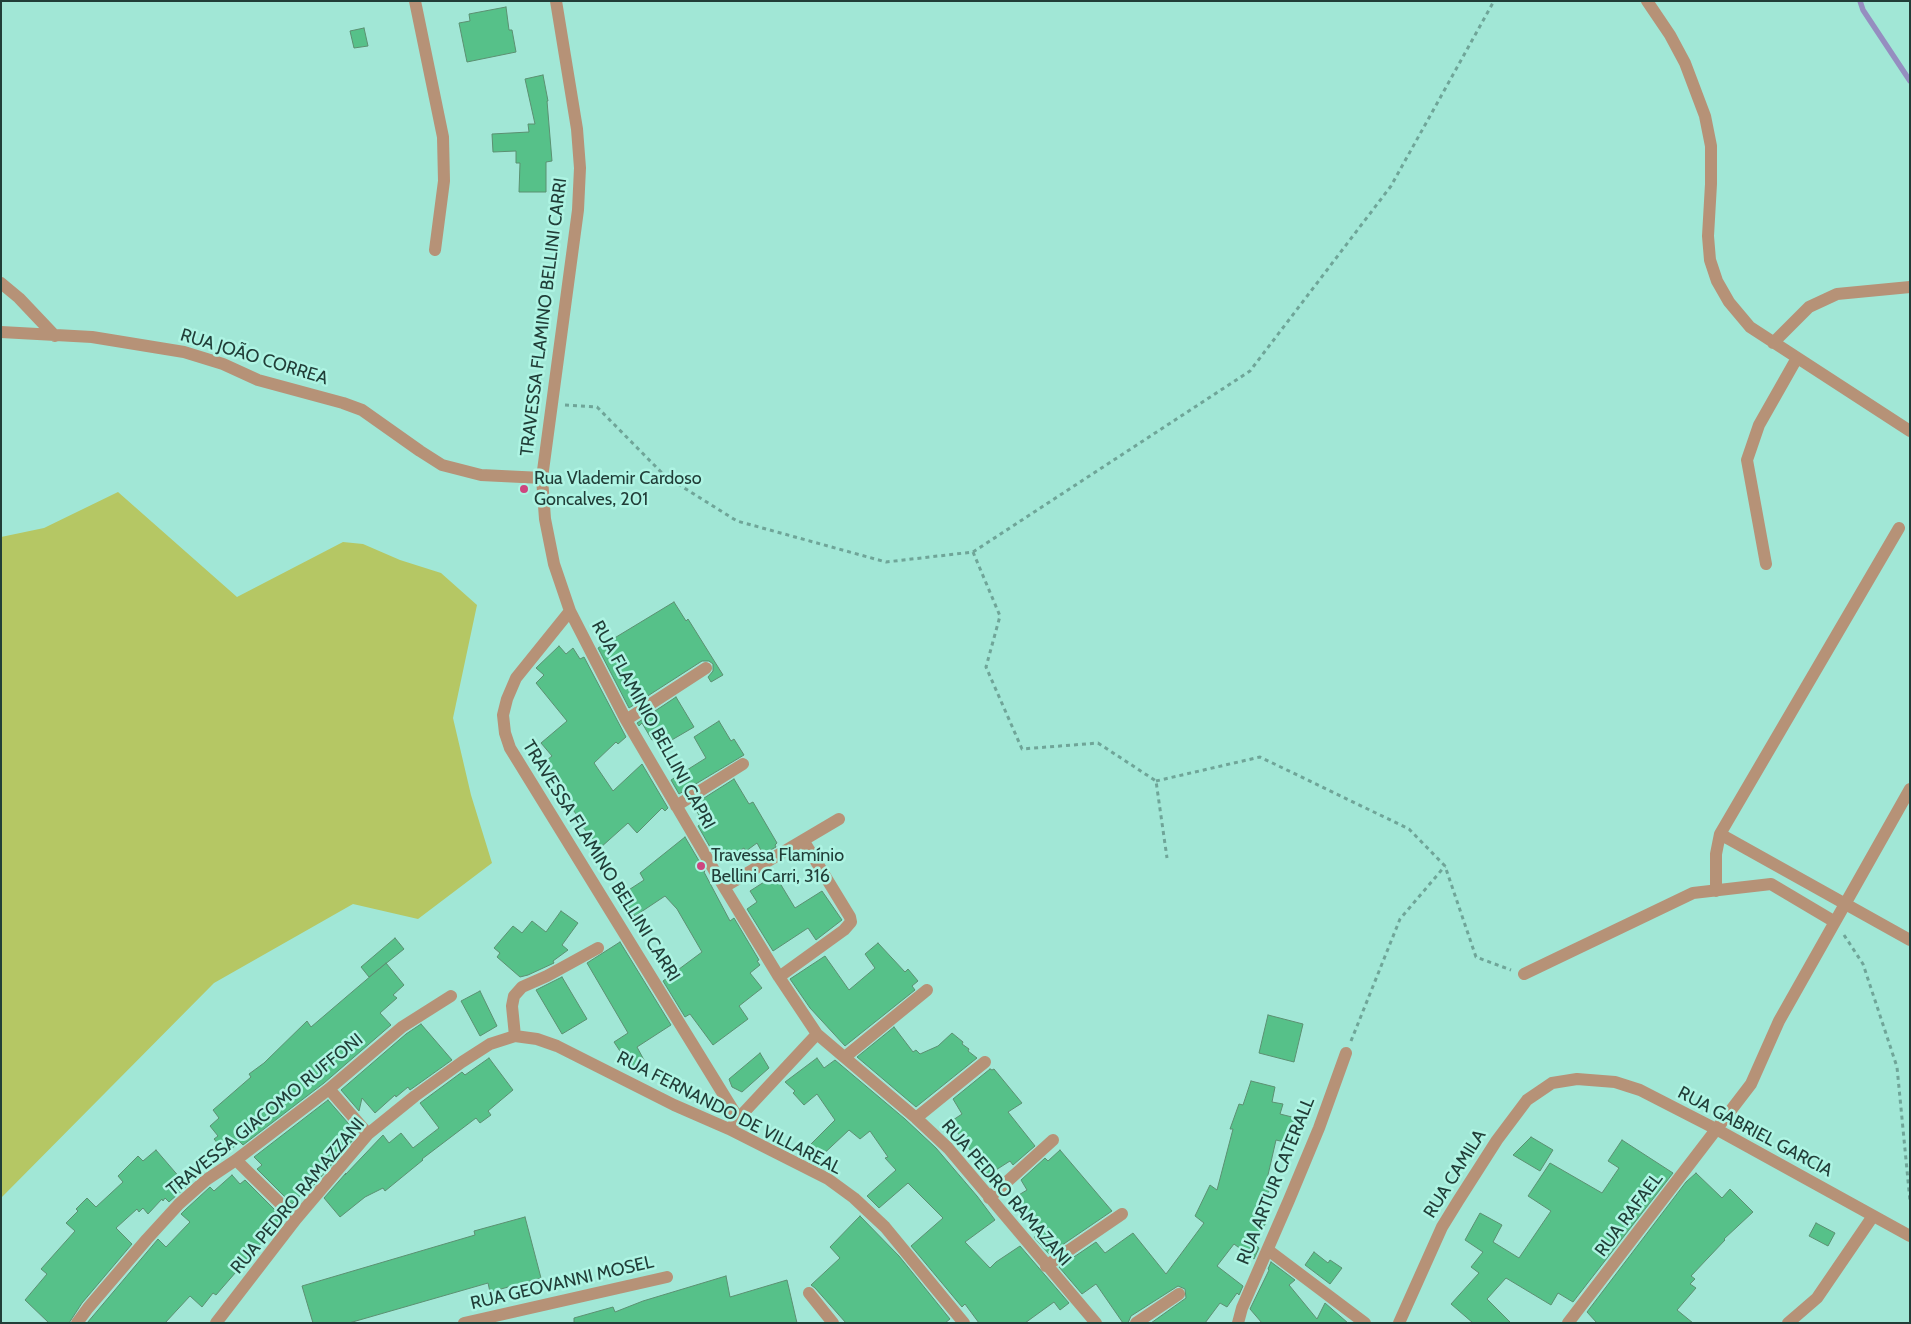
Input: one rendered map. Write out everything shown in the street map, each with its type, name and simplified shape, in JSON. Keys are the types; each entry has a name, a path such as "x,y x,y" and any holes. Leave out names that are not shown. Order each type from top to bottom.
{"street":[{"path":"415,1 443,137 444,180 435,250"},
{"name":"TRAVESSA FLAMINO BELLINI CARRI","path":"556,1 578,129 580,168 578,210 542,478 545,520 554,564 570,611 516,678 507,698 503,715 505,733 510,748 738,1118"},
{"path":"1647,1 1670,35 1685,63 1705,116 1711,146 1708,236 1710,260 1717,281 1729,302 1750,327 1910,431"},
{"path":"1,283 19,298 55,336"},
{"path":"1773,343 1809,307 1837,294 1910,287"},
{"name":"RUA JOÃO CORREA","path":"1,332 92,337 184,352 223,364 258,380 362,410 442,465 481,475 542,478"},
{"path":"1766,564 1747,460 1759,426 1797,358"},
{"path":"1716,890 1716,854 1720,834 1899,528"},
{"name":"RUA FLAMINIO BELLINI CAPRI","path":"570,611 626,720 676,806 778,978 817,1034"},
{"path":"626,720 706,668"},
{"path":"676,806 743,764"},
{"name":"RUA RAFAEL","path":"1568,1323 1751,1084 1779,1021 1910,789"},
{"path":"724,887 839,819"},
{"path":"1720,834 1910,940"},
{"path":"778,978 844,930 849,924 850,917 803,840"},
{"path":"1524,974 1693,893 1771,884 1835,922"},
{"path":"1782,891 1810,885"},
{"path":"515,1036 512,1006 514,996 522,988 598,948"},
{"path":"845,1057 927,990"},
{"name":"TRAVESSA GIACOMO RUFFONI","path":"77,1323 179,1204 206,1180 236,1160 329,1090 402,1027 451,996"},
{"path":"729,1129 817,1034"},
{"name":"RUA PEDRO RAMAZANI","path":"817,1034 916,1118 948,1148 1096,1323"},
{"name":"RUA FERNANDO DE VILLAREAL","path":"515,1036 537,1039 557,1046 828,1179 854,1198 885,1227 964,1323"},
{"name":"RUA PEDRO RAMAZZANI","path":"216,1323 296,1219 368,1134 415,1096 462,1062 490,1044 515,1036"},
{"name":"RUA ARTUR CATERALL","path":"1238,1323 1242,1308 1319,1128 1346,1053"},
{"path":"916,1118 985,1062"},
{"name":"RUA GABRIEL GARCIA","path":"1577,1079 1615,1082 1640,1090 1716,1128 1910,1236"},
{"name":"RUA CAMILA","path":"1399,1323 1442,1227 1497,1140 1527,1100 1552,1083 1577,1079"},
{"path":"329,1090 368,1134"},
{"path":"989,1198 1053,1140"},
{"path":"236,1160 296,1219"},
{"path":"1046,1266 1122,1214"},
{"path":"1788,1323 1817,1298 1872,1216"},
{"path":"1268,1250 1365,1323"},
{"name":"RUA GEOVANNI MOSEL","path":"464,1323 667,1277"},
{"path":"809,1293 833,1323"},
{"path":"1136,1323 1179,1294"}],"path":[{"path":"552,404 597,406 666,476 737,521 886,562 973,552 1250,371 1391,186 1494,1"},
{"path":"973,552 1000,616 986,667 1022,749 1098,743 1156,781 1260,757 1408,829 1445,866 1476,957 1524,974"},
{"path":"1156,781 1167,858"},
{"path":"1346,1053 1400,920 1445,866"},
{"path":"1835,922 1863,964 1897,1067 1910,1201"}],"green space":[{"path":"118,492 237,597 343,542 363,544 400,560 441,573 477,605 453,718 471,795 492,863 418,919 353,904 214,983 1,1198 1,537 44,528"}],"building":[{"path":"506,7 509,30 512,30 516,52 467,62 459,23 470,21 469,14"},
{"path":"364,28 368,46 354,48 350,31"},
{"path":"543,75 548,101 552,161 546,162 546,192 519,192 520,163 516,163 516,151 493,152 492,134 529,132 528,124 535,124 525,79"},
{"path":"674,602 686,621 688,619 723,675 711,682 708,677 713,671 713,664 709,661 702,661 629,708 598,648"},
{"path":"559,646 566,654 573,648 580,659 584,657 626,737 618,744 616,742 594,763 613,791 642,764 668,808 665,811 662,808 637,833 628,823 600,848 578,821 580,819 539,766 552,756 541,743 567,721 536,683 544,675 536,668"},
{"path":"676,697 694,727 670,741 665,733 652,740 642,723 639,726 637,723"},
{"path":"719,721 731,741 734,739 744,755 679,794 671,780 706,758 694,737"},
{"path":"734,779 749,804 753,802 777,843 776,847 763,854 757,843 746,851 744,848 719,863 698,826 703,822 693,805"},
{"path":"685,837 705,871 730,921 734,918 759,960 757,961 760,965 750,973 762,988 739,1006 748,1019 713,1045 690,1014 685,1017 663,981 702,952 677,909 665,896 635,916 626,902 629,901 624,893 644,880 640,873"},
{"path":"775,875 795,908 822,891 842,920 816,940 808,928 773,951 747,909 757,902 750,891"},
{"path":"561,911 578,923 562,945 568,950 553,961 554,963 520,977 497,957 500,953 494,948 513,926 522,933 532,921 546,932"},
{"path":"395,938 404,949 369,977 361,967"},
{"path":"620,942 671,1025 637,1047 644,1060 631,1068 614,1042 628,1033 587,963"},
{"path":"878,943 905,972 908,969 918,981 912,986 915,990 845,1046 810,1008 790,979 825,956 849,990 875,968 865,954"},
{"path":"386,963 404,985 393,995 397,998 380,1013 391,1025 324,1083 243,1145 240,1142 226,1153 214,1139 218,1136 210,1126 219,1118 213,1110 251,1077 249,1074 264,1063 307,1021 311,1027"},
{"path":"562,977 587,1019 562,1034 536,990"},
{"path":"480,991 497,1026 480,1036 461,1001"},
{"path":"1268,1015 1303,1024 1294,1062 1259,1053"},
{"path":"421,1024 452,1060 410,1090 408,1087 396,1097 395,1095 375,1113 362,1098 359,1111 341,1090 406,1034"},
{"path":"894,1027 913,1052 916,1050 920,1054 938,1046 952,1033 977,1058 916,1107 857,1057"},
{"path":"760,1053 769,1068 742,1092 732,1087 729,1079"},
{"path":"489,1058 513,1090 488,1111 491,1115 480,1123 476,1118 422,1159 385,1191 383,1188 365,1197 340,1217 324,1198 346,1173 345,1175 383,1135 389,1143 401,1133 413,1148 439,1128 420,1103 462,1072 465,1075"},
{"path":"817,1058 824,1068 835,1060 905,1119 936,1148 977,1196 995,1220 965,1242 990,1268 1020,1246 1069,1303 1060,1310 1054,1302 1025,1323 979,1323 965,1304 962,1307 911,1246 943,1218 908,1183 879,1208 867,1196 896,1170 885,1158 888,1157 870,1131 860,1139 849,1130 816,1161 803,1152 835,1120 817,1094 804,1105 793,1093 795,1091 785,1082"},
{"path":"990,1069 994,1069 1022,1103 1008,1112 1035,1146 1013,1165 1010,1161 988,1175 950,1122 962,1114 953,1099"},
{"path":"1251,1081 1275,1087 1272,1102 1283,1104 1280,1114 1300,1119 1293,1144 1276,1140 1265,1188 1269,1191 1254,1214 1266,1223 1253,1241 1259,1248 1254,1259 1234,1244 1217,1266 1243,1286 1239,1295 1237,1293 1227,1307 1220,1303 1205,1323 1151,1323 1186,1298 1185,1289 1178,1286 1131,1316 1128,1323 1123,1323 1096,1284 1082,1294 1059,1267 1096,1242 1105,1253 1133,1233 1166,1274 1204,1223 1195,1216 1210,1185 1217,1190 1233,1129 1230,1129 1239,1104 1243,1105"},
{"path":"328,1100 355,1131 353,1140 313,1186 311,1184 292,1204 257,1169 262,1165 254,1157"},
{"path":"1531,1137 1553,1150 1540,1171 1513,1155"},
{"path":"1622,1140 1673,1173 1573,1302 1558,1293 1551,1305 1506,1278 1487,1299 1511,1323 1473,1323 1451,1304 1479,1273 1471,1267 1483,1252 1465,1240 1480,1213 1502,1225 1493,1242 1519,1258 1551,1211 1528,1196 1550,1163 1602,1193 1619,1168 1608,1161"},
{"path":"156,1150 187,1186 169,1202 165,1198 163,1201 162,1199 148,1214 143,1208 139,1212 137,1209 116,1228 132,1244 82,1303 69,1323 49,1323 25,1300 47,1274 41,1269 75,1231 66,1223 87,1198 96,1207 123,1182 118,1176 138,1156 143,1161"},
{"path":"1060,1150 1112,1211 1049,1254 1034,1237 1037,1235 1012,1199 1027,1190 1021,1180 1045,1158 1048,1161"},
{"path":"1696,1173 1722,1198 1730,1189 1753,1212 1724,1239 1691,1276 1695,1279 1690,1284 1696,1288 1677,1310 1693,1323 1597,1323 1587,1312 1686,1182"},
{"path":"232,1175 240,1184 245,1180 283,1218 216,1295 213,1293 202,1307 190,1296 165,1323 87,1323 158,1239 166,1247 190,1222 181,1214 210,1187 214,1191"},
{"path":"860,1216 899,1256 950,1319 945,1323 846,1323 811,1285 840,1258 830,1247"},
{"path":"525,1217 541,1278 490,1292 488,1283 349,1323 313,1323 302,1286 475,1235 474,1231"},
{"path":"1816,1223 1835,1233 1828,1246 1809,1236"},
{"path":"1314,1252 1328,1263 1330,1260 1342,1268 1330,1284 1305,1265"},
{"path":"1271,1262 1295,1280 1289,1285 1317,1319 1325,1303 1348,1323 1262,1323 1250,1309"},
{"path":"726,1276 730,1297 787,1280 797,1323 574,1323 574,1318 613,1307 615,1312 643,1301"}],"waterway":[{"path":"1860,1 1863,10 1910,81"}],"place":[{"name":"Rua Vlademir Cardoso Goncalves, 201","path":"524,489"},
{"name":"Travessa Flamínio Bellini Carri, 316","path":"701,866"}]}
